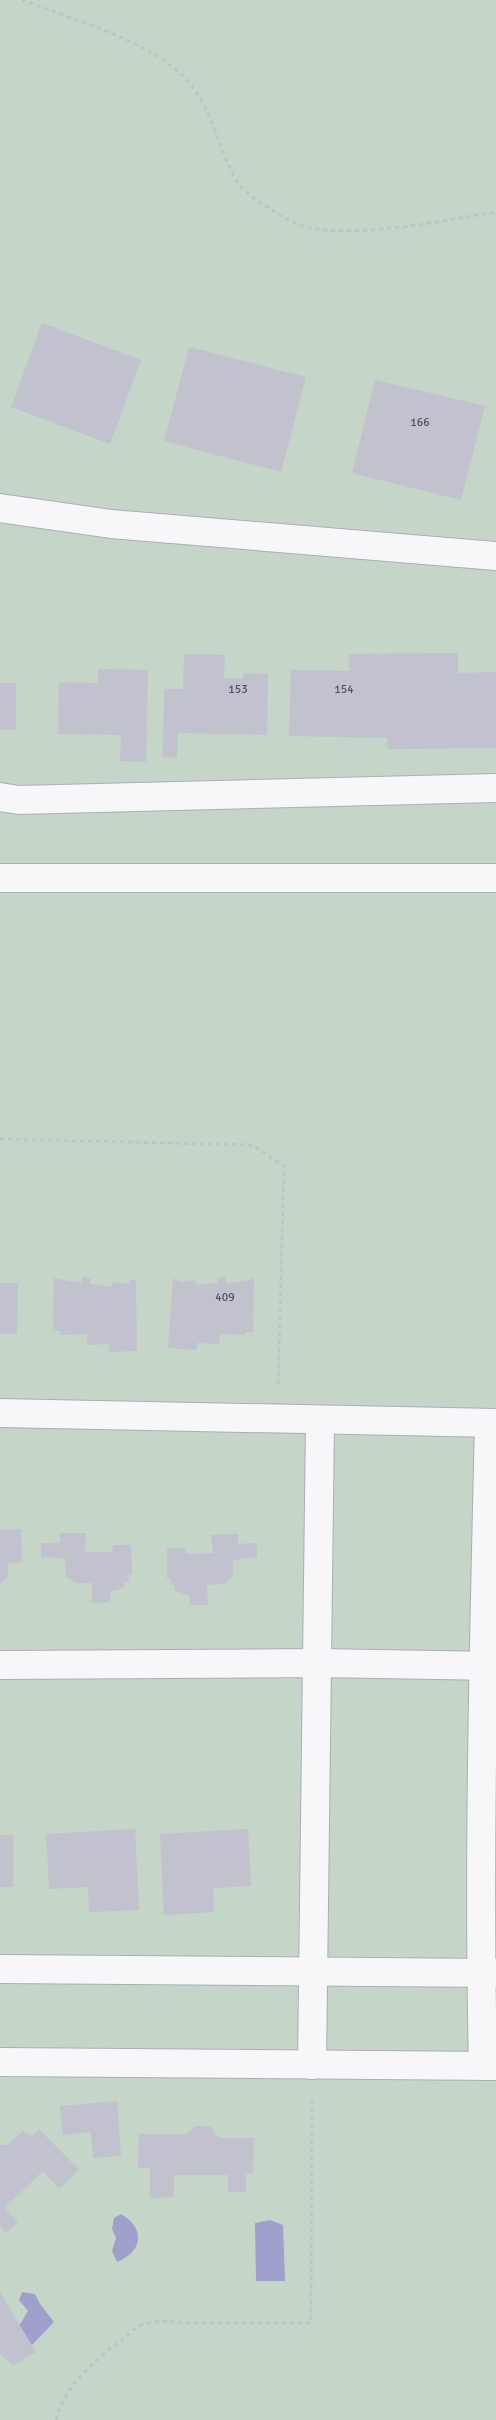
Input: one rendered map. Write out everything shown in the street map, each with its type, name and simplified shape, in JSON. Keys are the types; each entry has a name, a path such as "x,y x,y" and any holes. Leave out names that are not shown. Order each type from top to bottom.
{"street":[{"path":"0,508 111,524 496,556"},
{"path":"0,798 19,800 496,788"},
{"path":"0,878 496,878"},
{"path":"0,1414 493,1423 489,1666 489,2066 0,2062"},
{"path":"312,2065 320,1420"},
{"path":"0,1665 318,1664 489,1666"},
{"path":"0,1969 488,1973"}],"path":[{"path":"22,0 106,32 161,57 188,82 208,116 239,184 260,203 296,224 328,231 387,228 496,212"},
{"path":"0,1139 252,1144 284,1166 278,1419"},
{"path":"56,2420 58,2410 89,2366 140,2325 165,2320 182,2323 311,2323 312,2065"}],"green space":[{"path":"0,0 496,0 496,2420 0,2420"}],"water":[{"path":"121,2214 134,2226 138,2239 132,2252 117,2262 112,2251 116,2238 112,2229 114,2218"},
{"path":"270,2220 283,2225 285,2281 256,2281 255,2223"},
{"path":"22,2292 35,2294 54,2322 32,2345 22,2343 19,2326 28,2311 19,2300"}],"building":[{"path":"42,323 141,360 110,444 11,407"},
{"path":"189,347 306,377 281,472 164,441"},
{"path":"375,380 485,406 461,500 352,473"},
{"path":"458,653 458,673 496,672 496,748 388,749 387,738 289,736 291,670 349,671 349,654"},
{"path":"184,654 225,655 224,678 243,679 244,673 268,674 267,735 178,733 177,758 163,757 164,689 183,689"},
{"path":"98,669 148,670 146,762 120,761 121,735 58,734 59,682 98,683"},
{"path":"0,683 16,683 16,730 0,730"},
{"path":"82,1277 91,1278 90,1284 112,1287 112,1282 128,1284 131,1280 136,1280 137,1351 109,1352 109,1344 87,1345 87,1334 61,1335 60,1331 53,1331 54,1278 81,1283"},
{"path":"226,1277 227,1283 254,1278 253,1332 246,1332 245,1335 220,1334 219,1344 197,1343 196,1350 168,1348 173,1278 180,1282 195,1280 196,1285 218,1283 217,1278"},
{"path":"0,1283 18,1283 17,1334 0,1334"},
{"path":"21,1529 22,1562 8,1563 8,1576 0,1585 0,1530"},
{"path":"60,1533 86,1533 85,1552 112,1552 113,1545 131,1545 132,1575 128,1575 129,1581 124,1582 124,1588 119,1587 119,1590 111,1591 109,1602 92,1603 92,1583 75,1583 66,1576 65,1558 41,1557 41,1543 60,1543"},
{"path":"238,1534 238,1544 257,1543 257,1557 233,1560 233,1577 224,1584 207,1585 208,1605 190,1605 189,1595 175,1591 175,1585 171,1585 171,1578 167,1579 167,1548 185,1548 186,1554 213,1553 211,1535"},
{"path":"135,1829 139,1910 89,1912 88,1887 49,1889 46,1834"},
{"path":"248,1829 251,1886 213,1888 214,1912 164,1915 160,1834"},
{"path":"0,1835 13,1835 13,1887 0,1887"},
{"path":"117,2101 121,2156 93,2158 91,2132 63,2135 60,2106"},
{"path":"196,2126 210,2126 219,2138 254,2138 253,2174 246,2174 246,2192 228,2192 228,2175 174,2175 174,2197 150,2198 150,2168 138,2168 139,2134 186,2134"},
{"path":"39,2129 79,2170 59,2189 43,2171 4,2208 18,2222 6,2233 0,2227 0,2145 7,2145 23,2131 32,2136"},
{"path":"0,2292 36,2352 13,2365 0,2354"}]}
